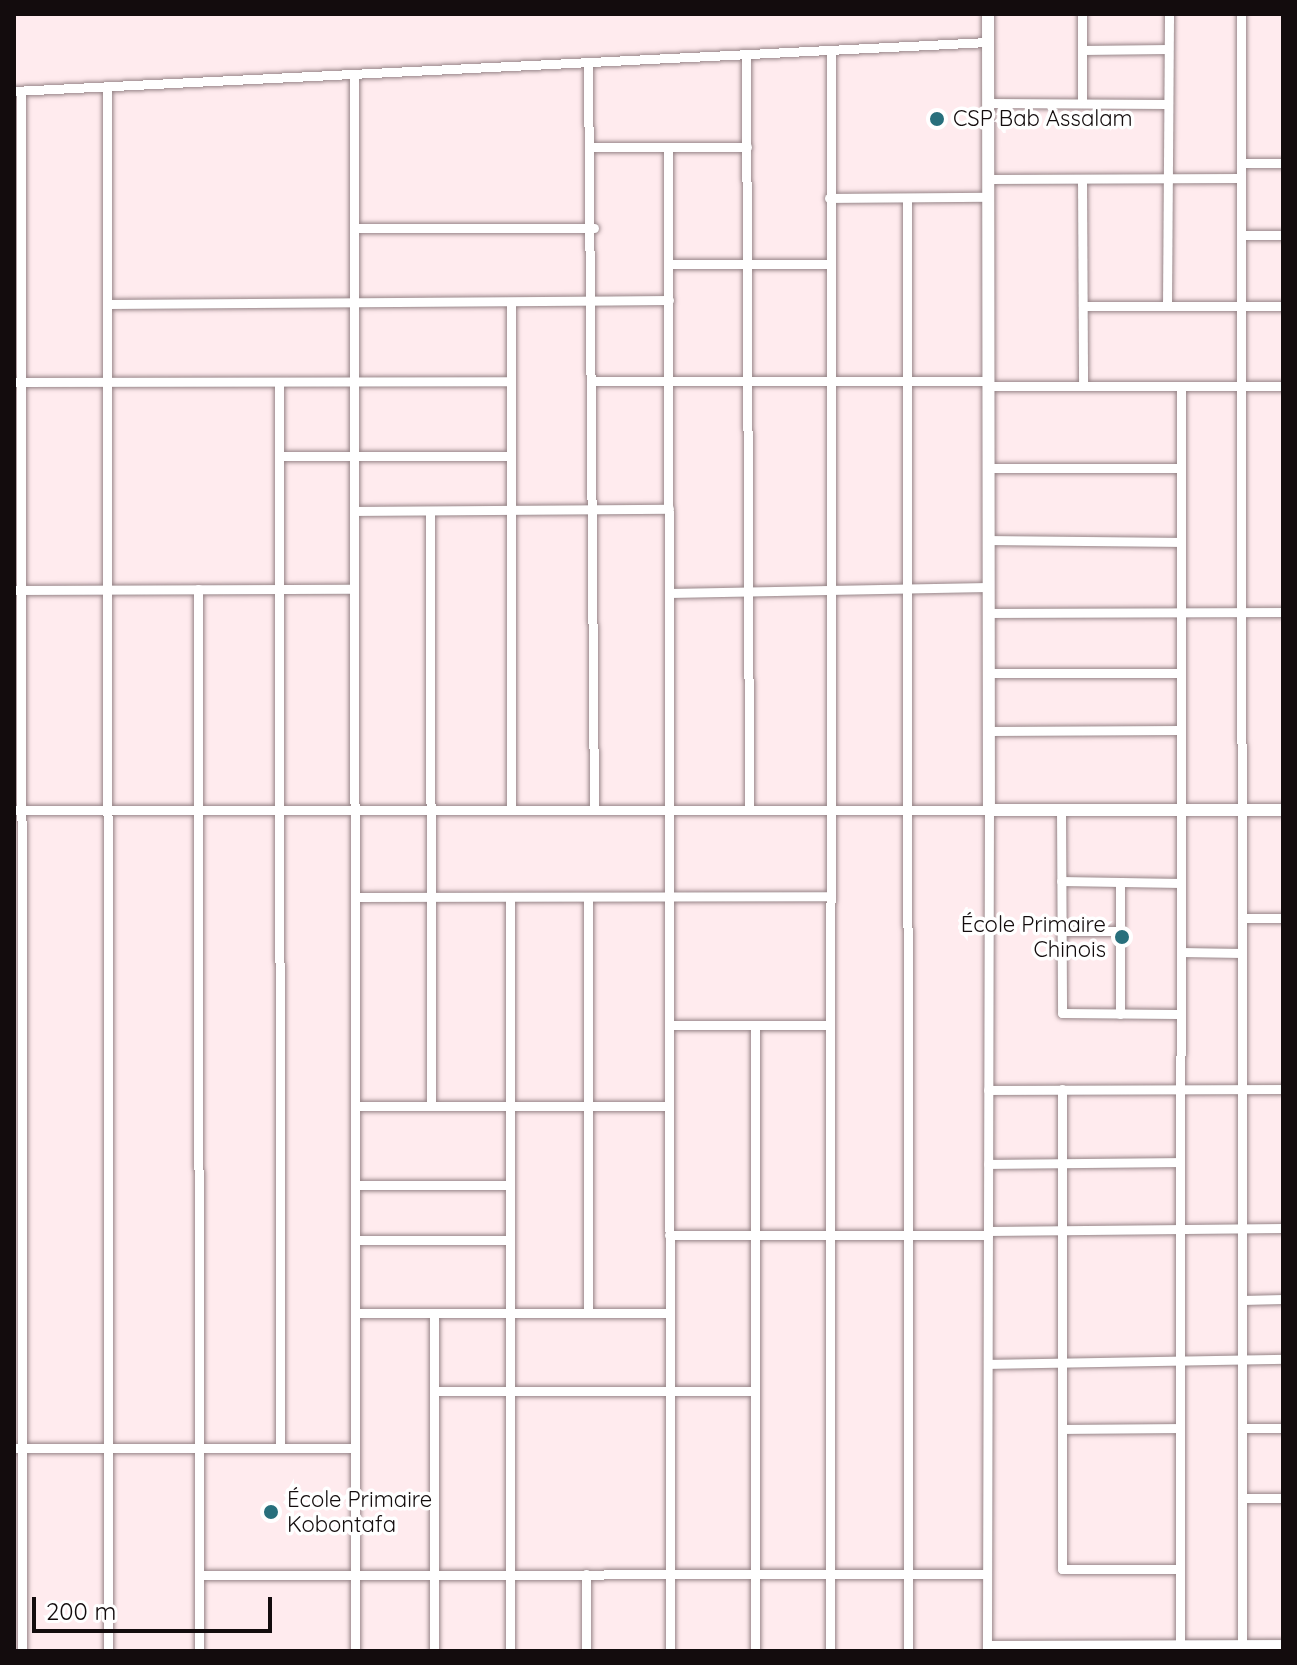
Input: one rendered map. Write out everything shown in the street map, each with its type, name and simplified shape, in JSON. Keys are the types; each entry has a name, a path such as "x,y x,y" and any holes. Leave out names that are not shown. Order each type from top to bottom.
{"street":[{"path":"988,14 987,1648 1242,1648 1283,1644"},
{"path":"1082,14 1082,103"},
{"path":"1167,306 1169,14"},
{"path":"1241,14 1242,1648"},
{"path":"22,1651 18,1448 17,91 988,42"},
{"path":"1082,50 1168,49"},
{"path":"830,1651 827,264 831,50"},
{"path":"746,54 749,810"},
{"path":"588,62 594,228 594,810"},
{"path":"354,74 355,1651"},
{"path":"107,86 108,1651"},
{"path":"988,103 1168,104"},
{"path":"591,147 747,147"},
{"path":"668,147 670,1651"},
{"path":"1241,163 1283,163"},
{"path":"988,179 1241,178"},
{"path":"1082,179 1083,386"},
{"path":"829,198 988,197"},
{"path":"907,198 908,1651"},
{"path":"354,228 594,228"},
{"path":"1241,235 1283,235"},
{"path":"669,264 827,264"},
{"path":"107,304 511,304 669,300"},
{"path":"511,304 511,810"},
{"path":"1083,306 1283,306"},
{"path":"17,382 511,381"},
{"path":"594,381 1283,386"},
{"path":"279,382 280,1448"},
{"path":"1180,1648 1181,386"},
{"path":"279,456 511,456"},
{"path":"989,468 1181,468"},
{"path":"354,511 669,509"},
{"path":"430,511 431,1106"},
{"path":"989,540 1181,542"},
{"path":"669,593 988,587"},
{"path":"198,589 199,1651"},
{"path":"18,590 354,589"},
{"path":"989,613 1283,612"},
{"path":"989,673 1181,673"},
{"path":"989,731 1181,730"},
{"path":"18,810 1283,810"},
{"path":"1061,810 1062,1013 1181,1014"},
{"path":"1061,881 1181,883"},
{"path":"1120,882 1120,1014"},
{"path":"355,897 827,896"},
{"path":"510,897 510,1651"},
{"path":"588,897 588,1313"},
{"path":"1242,918 1283,918"},
{"path":"1062,931 1120,931"},
{"path":"1181,952 1242,953"},
{"path":"669,1025 828,1025"},
{"path":"755,1025 755,1651"},
{"path":"1062,1089 1062,1569 1180,1569"},
{"path":"988,1090 1283,1089"},
{"path":"355,1106 669,1106"},
{"path":"988,1164 1180,1162"},
{"path":"355,1185 510,1185"},
{"path":"669,1235 908,1235 1062,1229 1283,1228"},
{"path":"355,1240 510,1240"},
{"path":"1242,1300 1283,1299"},
{"path":"355,1313 669,1313"},
{"path":"434,1313 434,1651"},
{"path":"988,1364 1283,1359"},
{"path":"434,1391 755,1391"},
{"path":"1062,1429 1180,1428"},
{"path":"1242,1428 1283,1428"},
{"path":"18,1448 355,1448"},
{"path":"1242,1498 1283,1498"},
{"path":"586,1574 586,1651"},
{"path":"199,1575 987,1574"}],"place":[{"name":"CSP Bab Assalam","path":"937,119"},
{"name":"École Primaire Chinois","path":"1122,937"},
{"name":"École Primaire Kobontafa","path":"271,1512"}]}
